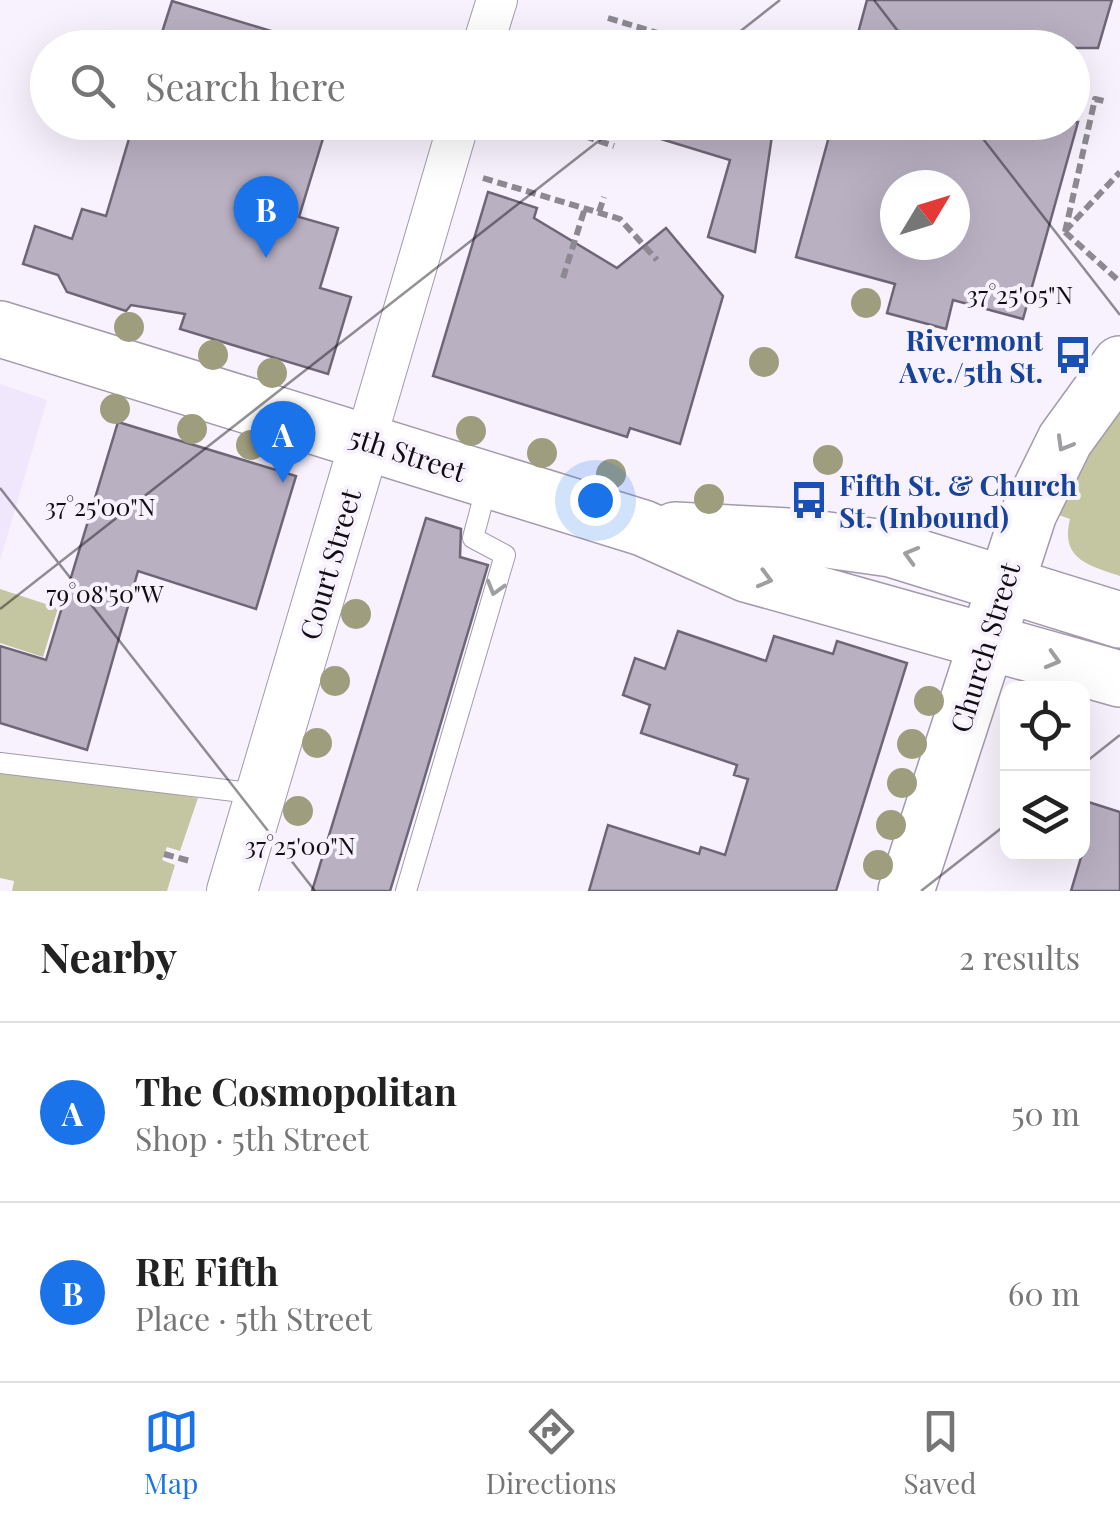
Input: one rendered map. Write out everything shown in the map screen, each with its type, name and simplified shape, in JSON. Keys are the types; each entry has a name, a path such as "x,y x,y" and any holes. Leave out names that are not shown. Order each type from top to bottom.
{"main road":[{"name":"5th Street","path":"0,329 644,528 746,574 1120,680"},
{"name":"Church Street","path":"906,891 1028,513 1065,440 1120,364"},
{"name":"5th Street","path":"644,528 806,537 891,549 1120,620"}],"street":[{"path":"488,30 497,0"},
{"name":"Court Street","path":"232,891 454,140"}],"lane":[{"path":"406,891 505,555 472,538 489,479"},
{"path":"0,763 261,794"}],"path":[{"path":"608,18 648,30"},
{"path":"1090,121 1095,99 1104,101"},
{"path":"596,140 614,146"},
{"path":"1065,232 1086,140"},
{"path":"1065,232 1120,172"},
{"path":"480,178 620,219 657,260"},
{"path":"598,212 604,197"},
{"path":"563,278 586,208"},
{"path":"1065,232 1120,282"},
{"path":"164,854 190,861"}],"shaded area":[{"path":"0,384 47,400 0,561"}],"green space":[{"path":"1120,406 1120,576 1079,558 1069,543 1070,519 1053,513"},
{"path":"0,589 58,608 43,657 0,643"},
{"path":"0,769 198,798 180,851 167,847 162,860 175,865 167,891 12,891 14,881 0,878"}],"building":[{"path":"867,0 1112,0 1098,48 1090,48 1090,30 859,30"},
{"path":"172,1 267,30 163,30"},
{"path":"129,140 323,140 299,217 338,228 320,288 351,297 328,374 180,329 185,314 131,305 126,311 67,292 58,275 23,264 35,226 72,239 82,209 106,216"},
{"path":"664,140 771,140 755,252 708,237 730,160"},
{"path":"828,140 1073,140 1023,319 953,300 946,329 887,313 895,284 796,257"},
{"path":"488,192 537,208 534,218 617,268 666,228 723,296 680,444 630,428 627,437 433,376"},
{"path":"118,422 296,476 256,609 138,571 87,750 0,723 0,646 46,660"},
{"path":"426,518 461,529 460,557 488,565 390,891 312,891"},
{"path":"678,631 766,661 774,636 833,654 837,641 907,663 836,891 589,891 608,825 699,854 701,847 725,855 748,779 734,775 737,765 641,733 650,705 623,695 635,658 665,669"},
{"path":"1090,803 1120,812 1120,891 1071,891 1080,861 1090,861"}],"place":[{"name":"RE Fifth","path":"266,258"},
{"name":"Rivermont Ave./5th St.","path":"1073,355"},
{"name":"The Cosmopolitan","path":"283,483"},
{"name":"Fifth St. & Church St. (Inbound)","path":"809,500"}]}
